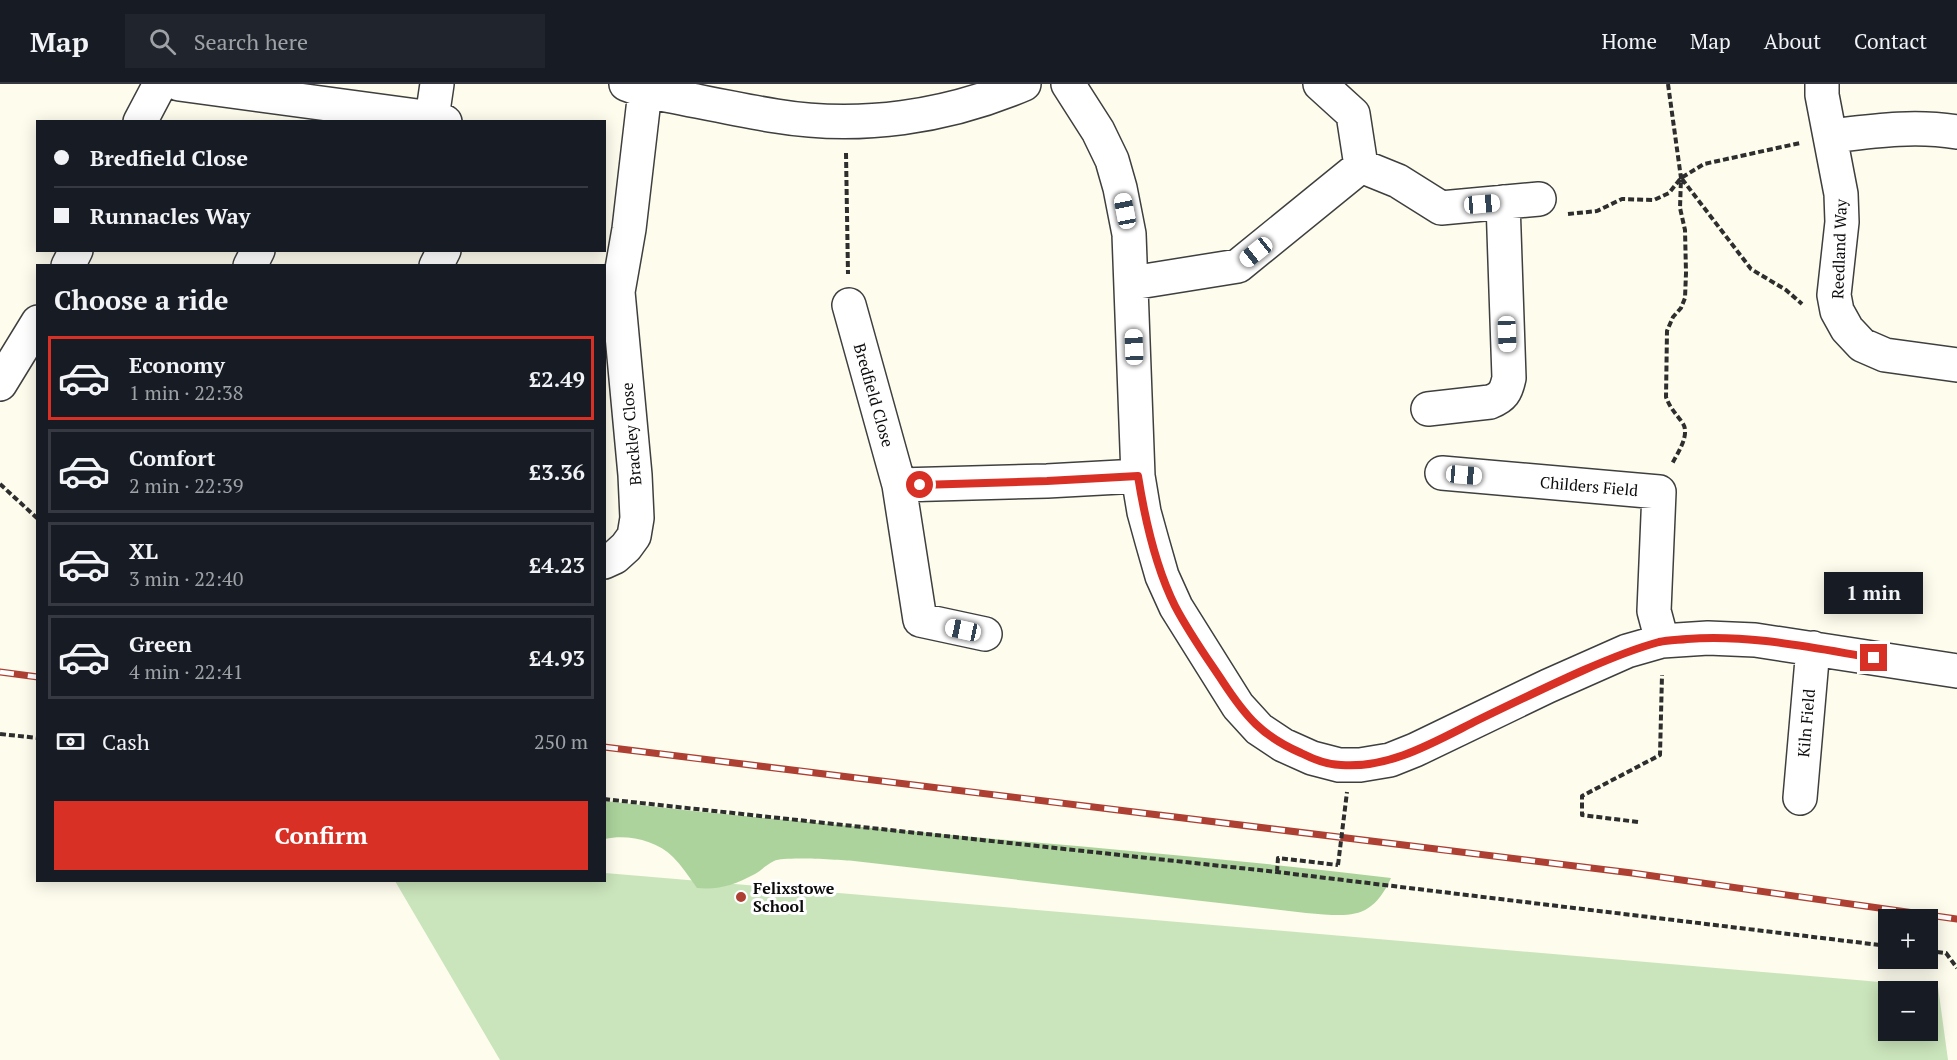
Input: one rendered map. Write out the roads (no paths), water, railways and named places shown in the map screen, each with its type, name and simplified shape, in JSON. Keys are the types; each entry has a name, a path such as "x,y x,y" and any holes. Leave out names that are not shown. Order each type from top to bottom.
{"street":[{"path":"141,120 160,84"},
{"path":"179,84 324,112 439,120 436,84"},
{"path":"635,87 778,117 846,121 891,120 935,113 986,99 1024,84"},
{"path":"1068,84 1098,131 1112,160 1129,234 1138,476 1144,512 1162,576 1176,607 1238,706 1259,729 1283,745 1312,758 1340,765 1360,765 1390,760 1627,651 1662,642 1708,638 1755,640 1957,671"},
{"path":"1320,84 1353,114 1361,166"},
{"name":"Reedland Way","path":"1822,84 1841,194 1842,222 1834,295 1837,310 1846,329 1862,345 1885,355 1957,365"},
{"name":"Brackley Close","path":"606,561 615,557 626,547 633,536 637,519 635,475 611,304 629,229 635,87"},
{"path":"1831,136 1875,130 1920,128 1957,132"},
{"path":"1132,283 1238,266 1361,166"},
{"path":"1361,166 1398,180 1441,208 1539,199"},
{"path":"1428,409 1490,402 1504,394 1507,386 1509,378 1503,202"},
{"name":"Bredfield Close","path":"849,305 899,485 920,620 985,634"},
{"path":"0,384 36,325"},
{"name":"Childers Field","path":"1442,473 1659,492 1654,611 1662,642"},
{"path":"899,485 1138,476"},
{"name":"Kiln Field","path":"1800,798 1813,648"}],"railway":[{"path":"0,672 36,677"},
{"path":"606,747 1632,873 1957,919"}],"place":[{"name":"Felixstowe School","path":"741,897"}]}
